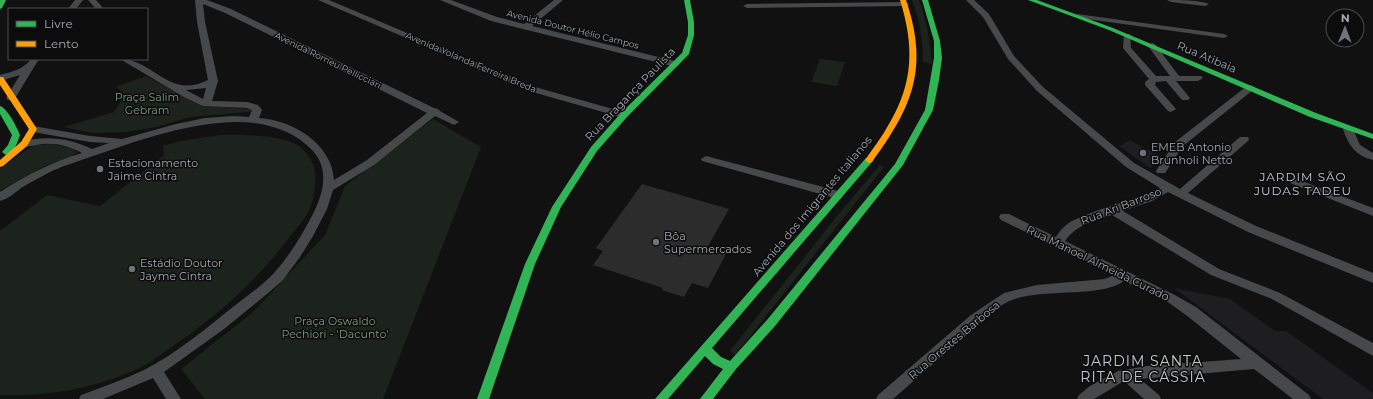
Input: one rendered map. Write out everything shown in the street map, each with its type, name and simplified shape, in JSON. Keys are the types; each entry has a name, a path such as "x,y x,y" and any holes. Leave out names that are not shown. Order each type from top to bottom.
{"main road":[{"path":"0,7 3,0"},
{"name":"Rua Bragança Paulista","path":"483,399 530,264 557,207 594,149 624,115 685,54 691,35 691,22 686,0"},
{"path":"706,399 732,366 771,323 898,165 929,110 938,58 937,40 925,0"},
{"name":"Rua Atibaia","path":"1031,0 1111,29 1348,129 1373,137"},
{"name":"Avenida dos Imigrantes Italianos","path":"661,399 707,348 838,195 876,157 902,109 913,66 913,36 904,2"},
{"path":"913,66 926,70 935,80"},
{"path":"0,79 33,129 31,136 24,144 0,164"},
{"path":"0,108 16,133 17,138 14,144 0,157"},
{"path":"888,164 890,175"},
{"path":"707,348 710,356 718,363 732,366"}],"street":[{"path":"73,8 79,0"},
{"path":"92,0 99,8"},
{"path":"200,0 202,22 213,81 206,104"},
{"name":"Avenida Romeu Pellicciari","path":"200,0 226,10 435,111 454,122"},
{"name":"Avenida Yolanda Ferreira Breda","path":"322,0 532,89 624,115"},
{"name":"Avenida Doutor Hélio Campos","path":"444,0 494,19 676,64"},
{"path":"525,27 559,0"},
{"path":"970,0 986,16 1010,57 1049,98 1116,154 1146,175 1168,188 1252,229 1373,278"},
{"path":"1171,0 1205,4"},
{"path":"747,6 904,2"},
{"path":"202,22 204,16 209,13 226,10"},
{"path":"1075,16 1224,36"},
{"path":"1111,29 1119,25 1140,25"},
{"path":"1127,36 1127,48 1154,79"},
{"path":"1152,46 1185,98"},
{"path":"0,79 19,73 34,60"},
{"path":"12,98 34,60"},
{"path":"126,60 206,104 247,105 255,107 257,110 253,120"},
{"path":"1171,109 1150,85 1150,82 1154,79 1198,78"},
{"path":"177,88 201,87 213,81"},
{"name":"Rua Ari Barroso","path":"1161,171 1179,144 1250,88"},
{"path":"328,188 341,182 372,161 435,111"},
{"path":"0,197 49,168 152,132 190,124 229,120 253,120 276,124 291,130 312,144 326,164 329,176 324,206 301,249 282,273 268,287 193,345 154,370 112,390 86,399"},
{"path":"33,129 90,139 123,142"},
{"path":"1348,129 1354,146 1358,150 1373,157"},
{"path":"1181,194 1244,139"},
{"path":"24,144 49,140 77,145 92,153"},
{"path":"706,159 838,195"},
{"path":"1294,180 1373,212"},
{"name":"Rua Ari Barroso","path":"1058,242 1066,232 1077,223 1148,198 1168,188"},
{"path":"1114,211 1215,272 1276,296 1373,350"},
{"name":"Rua Manoel Almeida Curado","path":"1005,217 1123,275 1150,286 1192,311 1256,363 1304,399"},
{"name":"Rua Orestes Barbosa","path":"883,399 976,319 1008,296 1037,290 1105,284 1114,282 1123,275"},
{"path":"1084,399 1118,377 1126,375 1256,363"},
{"path":"154,370 174,399"},
{"path":"1126,375 1154,399"}],"shaded area":[{"name":"EMEB Antonio Brunholi Netto","path":"1130,140 1162,157 1159,162 1150,168 1119,146"},
{"path":"1174,288 1230,299 1275,331 1286,331 1373,393 1373,399 1323,399"}],"green space":[{"path":"912,0 919,0 922,8 928,31 932,64 923,62 920,31"},
{"path":"820,59 845,62 837,86 811,82"},
{"name":"Praça Salim Gebram","path":"146,76 205,106 253,109 252,111 248,112 190,117 157,127 126,132 91,133 64,127 114,112 125,94 116,87"},
{"name":"Praça Oswaldo Pechiori - 'Dacunto'","path":"433,119 481,147 383,399 205,399 181,369 253,312 325,235 345,186"},
{"name":"Estádio Doutor Jayme Cintra","path":"220,135 259,136 289,141 300,147 311,160 315,172 315,182 310,208 308,213 279,251 265,267 222,309 190,334 145,365 108,381 72,390 54,393 0,395 0,231 47,195 100,206 164,155 163,146 180,141"},
{"path":"49,144 70,147 78,152 68,158 45,166 0,191 0,168 34,145"},
{"path":"880,165 884,167 735,355 730,351 841,211"}],"building":[{"name":"Bôa Supermercados","path":"642,184 729,209 707,248 726,254 708,288 692,283 684,297 662,290 663,288 593,265 603,251 596,248"}],"traffic: fast":[{"path":"0,7 3,0"},
{"path":"483,399 530,264 557,207 594,149 624,115 685,54 691,35 691,22 687,0"},
{"path":"706,399 732,366 771,323 899,165 929,110 935,80 938,58 937,41 925,0"},
{"path":"1031,0 1111,29 1313,115 1373,137"},
{"path":"0,108 16,135 12,146 6,152"},
{"path":"661,399 869,160"},
{"path":"707,348 711,356 717,361 732,366"}],"traffic: slow":[{"path":"869,160 894,123 910,84 914,44 910,22 903,0"},
{"path":"0,79 33,129 24,144 0,164"}],"place":[{"name":"EMEB Antonio Brunholi Netto","path":"1143,153"},
{"name":"Estacionamento Jaime Cintra","path":"100,169"},
{"name":"Bôa Supermercados","path":"656,242"},
{"name":"Estádio Doutor Jayme Cintra","path":"132,269"}],"district":[{"name":"JARDIM SÃO JUDAS TADEU","path":"1303,183"},
{"name":"JARDIM SANTA RITA DE CÁSSIA","path":"1143,370"}]}
